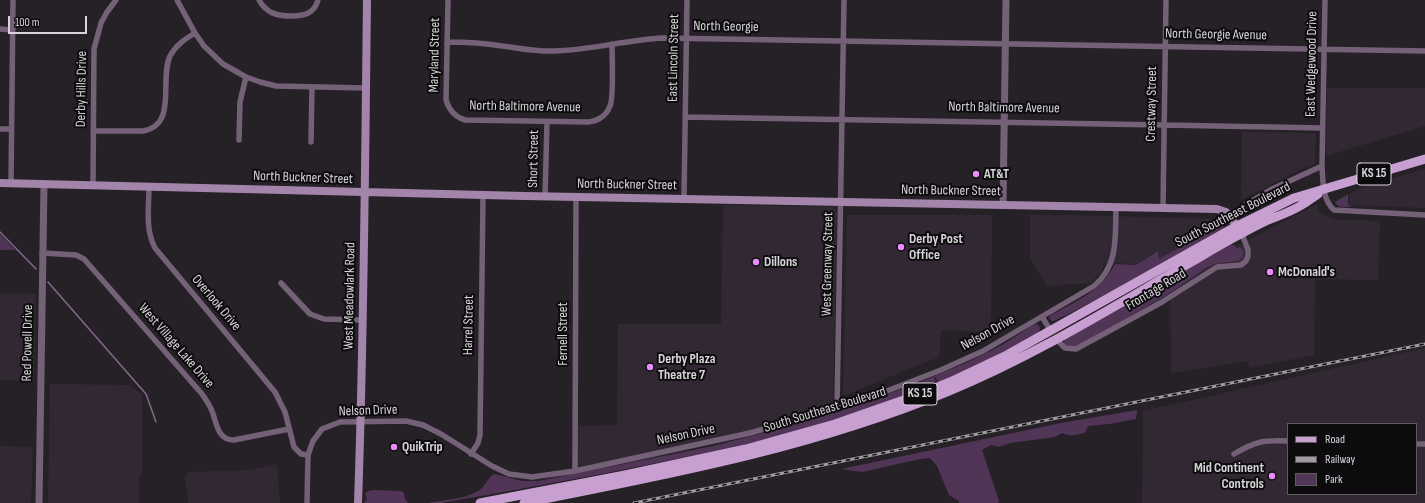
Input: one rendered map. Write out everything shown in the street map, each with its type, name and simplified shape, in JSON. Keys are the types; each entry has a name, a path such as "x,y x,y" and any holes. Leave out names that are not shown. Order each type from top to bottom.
{"main road":[{"name":"West Meadowlark Road","path":"358,503 365,192 367,0"},
{"name":"KS 15","path":"1324,190 1425,159"},
{"name":"North Buckner Street","path":"0,183 576,197 1218,208 1224,210 1240,230"},
{"name":"South Southeast Boulevard","path":"524,503 700,467 807,440 859,424 929,399 972,381 1056,339 1197,258 1294,198 1324,190"},
{"name":"South Southeast Boulevard","path":"480,503 625,475 739,450 834,424 907,399 950,382 1007,355 1083,312 1240,230"},
{"path":"1056,339 1057,334 1061,330 1079,319 1083,312"},
{"path":"1025,355 1031,347 1048,338 1050,331"}],"street":[{"path":"11,183 13,0"},
{"name":"Derby Hills Drive","path":"93,185 94,49 95,41 104,18 116,0"},
{"path":"177,0 195,33 213,55 223,64 246,77 276,86 366,88"},
{"path":"259,0 265,8 280,16 304,16 311,12 318,0"},
{"name":"Maryland Street","path":"448,0 446,100 449,109"},
{"name":"East Lincoln Street","path":"684,199 687,0"},
{"name":"West Greenway Street","path":"837,408 844,0"},
{"path":"1003,205 1006,0"},
{"name":"Crestway Street","path":"1163,208 1166,0"},
{"name":"East Wedgewood Drive","path":"1324,190 1322,166 1322,128 1325,0"},
{"path":"0,29 13,30"},
{"path":"93,130 144,131 149,130 158,124 165,112 166,73 168,63 173,52 179,45 195,33"},
{"name":"North Georgie","path":"447,42 474,43 553,52 647,39 686,38 1006,43"},
{"name":"North Georgie Avenue","path":"1006,43 1425,50"},
{"name":"North Baltimore Avenue","path":"449,109 458,118 468,121 593,121 602,116 611,104 612,44"},
{"path":"239,140 240,102 246,77"},
{"path":"311,142 312,87"},
{"name":"North Baltimore Avenue","path":"685,118 1322,128"},
{"name":"Short Street","path":"545,196 547,122"},
{"path":"0,129 12,129"},
{"path":"1242,207 1270,190 1322,166"},
{"name":"Red Powell Drive","path":"39,503 44,184"},
{"name":"Overlook Drive","path":"148,186 148,229 155,248 275,392 285,412 296,451 301,454 308,455"},
{"path":"1324,190 1331,207 1334,210 1425,215"},
{"name":"Harrel Street","path":"471,454 478,444 480,435 483,195"},
{"name":"Fernell Street","path":"575,471 576,197"},
{"name":"Nelson Drive","path":"307,503 308,455 313,441 322,429 340,422 406,422 423,425 441,434 492,466 509,474 532,477 575,471 750,433 837,408 900,386 961,361 997,344 1094,286 1103,277 1113,258 1115,245 1116,207"},
{"name":"Frontage Road","path":"1056,339 1065,348 1076,349 1162,302 1217,267 1241,264 1246,261 1248,250 1240,230"},
{"name":"West Village Lake Drive","path":"42,253 76,255 84,259 202,394 212,412 219,432 225,438 234,440 289,428"},
{"path":"281,283 310,314 324,319 362,320"},
{"path":"1042,317 1050,331"},
{"path":"1234,454 1250,444 1268,440 1287,441"}],"shaded area":[{"path":"1327,88 1425,88 1425,126 1326,156"},
{"path":"1242,132 1316,133 1315,164 1304,168 1241,200"},
{"path":"1425,169 1425,208 1349,205 1349,194 1365,186"},
{"path":"1317,204 1319,212 1332,219 1380,221 1378,280 1315,279 1314,355 1249,368 1248,361 1171,373 1170,284 1227,251"},
{"path":"723,205 834,207 837,212 833,406 721,440 575,471 575,426 617,425 618,324 721,324"},
{"path":"847,215 992,215 991,333 941,330 939,357 843,396"},
{"path":"1030,215 1220,219 1217,228 1156,264 1156,252 1137,264 1105,263 1102,271 1091,283 1047,286 1030,258"},
{"path":"0,293 36,294 34,381 0,380"},
{"path":"1425,348 1425,503 1142,503 1143,411"},
{"path":"50,384 130,385 142,394 142,474 139,477 139,503 48,503"},
{"path":"0,446 33,447 31,503 0,503"},
{"path":"277,464 280,503 188,503 185,478 188,472 248,470"}],"green space":[{"path":"1348,194 1348,205 1353,206 1343,207 1336,204 1335,202"},
{"path":"1215,223 1221,223 1224,228 1106,295 1054,321 1049,318 1051,315 1079,300 1096,288 1110,273 1115,264 1136,265 1158,251 1159,259 1214,228"},
{"path":"0,234 15,250 0,250"},
{"path":"1230,245 1234,245 1237,249 1239,247 1244,251 1243,257 1238,261 1215,264 1206,268 1167,295 1082,343 1071,347 1064,344 1066,337"},
{"path":"1037,324 1040,328 1039,333 1018,345 940,382 937,381 936,377 934,378 936,381 933,383 895,399 844,418 810,428 725,449 606,473 441,503 428,503 471,495 482,488 492,475 495,474 522,481 538,481 713,446 779,429 845,409 910,386 966,363 1002,345 1033,325"},
{"path":"1137,410 1136,419 1088,426 1085,433 1071,435 1062,433 1055,437 1010,443 999,447 991,445 982,450 999,501 998,503 959,503 959,501 949,495 937,466 930,458 862,472 841,469 1061,423"},
{"path":"368,491 401,491 404,493 405,499 408,503 364,503 367,499 365,494"}],"waterway":[{"path":"0,232 36,269"},
{"path":"48,282 146,394 156,422"}],"railway":[{"path":"634,503 1425,344"}],"place":[{"name":"AT&T","path":"976,174"},
{"name":"Derby Post Office","path":"901,247"},
{"name":"Dillons","path":"756,262"},
{"name":"McDonald's","path":"1270,272"},
{"name":"Derby Plaza Theatre 7","path":"650,367"},
{"name":"QuikTrip","path":"394,447"},
{"name":"Mid Continent Controls","path":"1272,476"}]}
